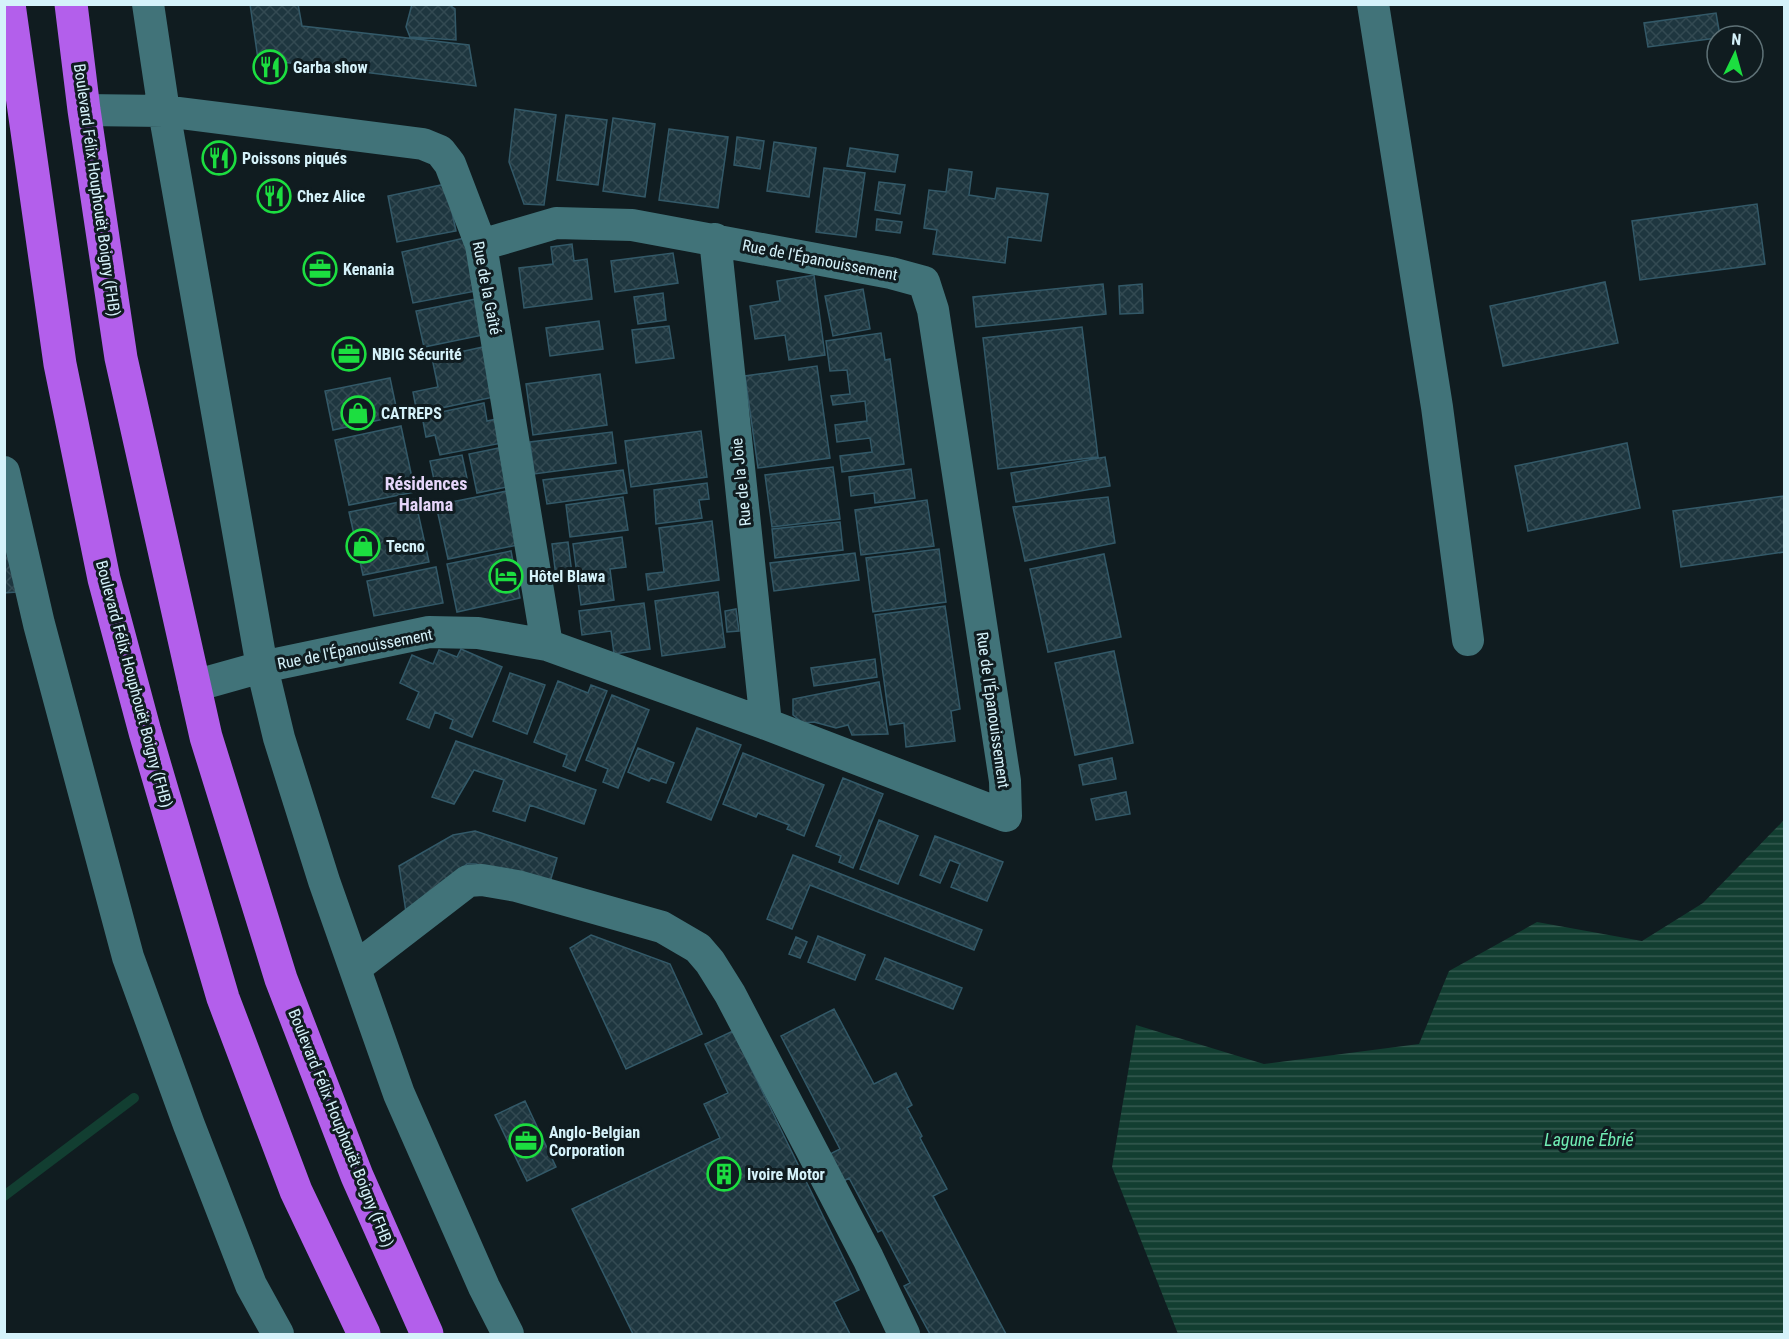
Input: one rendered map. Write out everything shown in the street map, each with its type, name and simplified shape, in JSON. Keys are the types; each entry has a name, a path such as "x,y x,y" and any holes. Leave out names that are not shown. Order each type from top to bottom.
{"highway":[{"name":"Boulevard Félix Houphouët Boigny (FHB)","path":"9,4 60,364 105,579 145,732 223,998 296,1191 364,1335"},
{"name":"Boulevard Félix Houphouët Boigny (FHB)","path":"70,4 121,358 206,736 281,979 357,1176 427,1335"}],"street":[{"path":"148,4 164,111 262,667 279,738 324,880 399,1094 484,1287 508,1335"},
{"path":"1373,4 1437,407 1468,640"},
{"name":"Rue de la Gaîté","path":"84,110 164,111 423,144 440,151 450,164 481,245 547,645"},
{"name":"Rue de l'Épanouissement","path":"194,686 262,667 429,632 478,633 547,645 766,724 1006,816 1005,780 986,651 933,310 924,282 879,271 632,225 556,223 481,245"},
{"name":"Rue de la Joie","path":"715,239 766,724"},
{"path":"4,472 39,624 128,957 189,1125 251,1285 278,1335"},
{"path":"355,968 468,881 482,880 517,886 662,927 698,948 710,962 730,994 868,1258 904,1335"}],"water":[{"name":"Lagune Ébrié","path":"1784,820 1784,1334 1178,1334 1112,1167 1136,1025 1264,1064 1419,1044 1449,971 1537,922 1642,941 1703,903"}],"building":[{"path":"250,4 298,4 302,26 469,45 476,86 258,59"},
{"path":"412,4 448,4 455,9 456,40 410,37 406,27"},
{"path":"1716,13 1718,24 1705,24 1705,40 1648,47 1644,23"},
{"path":"515,109 556,115 544,205 524,204 509,162"},
{"path":"566,115 607,120 598,185 557,180"},
{"path":"613,118 655,124 645,197 603,191"},
{"path":"669,129 728,137 718,208 659,200"},
{"path":"737,137 764,141 760,169 734,165"},
{"path":"774,142 816,148 809,197 767,191"},
{"path":"850,148 898,155 895,172 847,166"},
{"path":"824,168 865,173 856,237 816,232"},
{"path":"949,169 972,172 969,195 995,199 997,188 1048,194 1041,241 1008,237 1005,263 933,254 937,230 924,228 929,190 946,192"},
{"path":"879,182 905,185 900,214 875,210"},
{"path":"446,184 456,231 397,242 388,196"},
{"path":"1757,204 1765,264 1640,280 1632,221"},
{"path":"877,219 902,222 900,233 876,230"},
{"path":"465,238 476,291 413,303 402,252"},
{"path":"572,244 574,261 587,259 592,299 524,308 519,268 553,264 551,247"},
{"path":"673,253 678,283 615,292 611,261"},
{"path":"814,275 825,355 789,360 785,335 755,339 750,306 780,301 777,281"},
{"path":"1605,282 1618,343 1503,366 1490,306"},
{"path":"1103,284 1106,314 976,327 973,297"},
{"path":"1142,284 1143,313 1120,314 1119,286"},
{"path":"863,289 870,329 833,336 825,296"},
{"path":"663,293 666,320 638,324 634,297"},
{"path":"476,299 483,335 424,347 416,311"},
{"path":"599,321 603,349 550,356 546,328"},
{"path":"669,326 674,358 636,363 632,330"},
{"path":"1082,327 1098,457 998,469 983,338"},
{"path":"881,333 885,360 890,359 904,464 842,472 840,456 872,452 870,438 837,442 835,425 867,421 865,401 833,405 831,396 850,394 847,370 830,371 826,341"},
{"path":"483,347 494,397 417,413 413,392 438,387 432,358"},
{"path":"817,366 830,458 758,468 745,376"},
{"path":"600,374 607,425 533,435 526,384"},
{"path":"390,378 398,416 333,430 325,391"},
{"path":"484,403 487,421 497,419 502,443 440,455 435,435 426,437 422,416"},
{"path":"401,426 415,492 349,505 335,440"},
{"path":"701,431 707,477 631,487 625,441"},
{"path":"612,432 616,463 534,474 530,442"},
{"path":"1627,443 1640,508 1528,531 1515,466"},
{"path":"499,448 507,487 477,493 469,454"},
{"path":"462,455 468,483 436,489 430,461"},
{"path":"1105,457 1110,486 1016,502 1011,473"},
{"path":"833,467 840,519 772,527 765,475"},
{"path":"911,469 915,498 875,503 874,493 851,496 849,477"},
{"path":"623,470 627,493 547,504 543,480"},
{"path":"707,483 709,499 699,500 702,518 656,524 654,490"},
{"path":"507,491 518,545 448,559 436,505"},
{"path":"1784,496 1784,552 1681,567 1673,511"},
{"path":"623,497 628,530 570,537 566,505"},
{"path":"1108,497 1115,543 1025,561 1013,507"},
{"path":"415,499 429,562 363,575 349,512"},
{"path":"927,500 934,546 861,555 855,510"},
{"path":"712,521 719,580 648,590 646,574 664,572 659,528"},
{"path":"840,522 843,550 775,558 772,529"},
{"path":"622,537 626,567 610,569 614,600 581,605 573,544"},
{"path":"568,542 572,574 556,577 552,544"},
{"path":"939,549 946,602 873,612 866,558"},
{"path":"4,551 12,551 16,592 4,593"},
{"path":"511,551 520,598 457,612 447,564"},
{"path":"855,553 859,580 774,591 770,563"},
{"path":"1104,554 1121,637 1048,652 1030,569"},
{"path":"436,567 443,603 374,616 367,581"},
{"path":"718,592 725,647 662,656 655,601"},
{"path":"644,603 650,649 614,654 611,631 582,635 579,611"},
{"path":"945,606 960,709 951,711 955,741 906,747 904,723 890,725 875,615"},
{"path":"736,609 739,631 727,632 725,611"},
{"path":"461,649 502,667 472,737 450,728 453,720 435,712 429,728 407,719 419,692 400,683 412,655 433,664 439,650 457,657"},
{"path":"1114,651 1133,743 1075,755 1055,663"},
{"path":"875,659 877,677 814,686 811,668"},
{"path":"510,673 545,685 527,734 493,721"},
{"path":"558,681 588,693 591,685 607,691 575,771 563,766 567,755 534,742"},
{"path":"879,682 888,734 852,735 848,725 836,728 814,722 803,723 793,715 793,699"},
{"path":"612,695 649,710 618,788 603,782 608,769 586,760"},
{"path":"697,728 741,745 711,820 667,802"},
{"path":"456,741 596,790 584,824 530,805 525,821 493,811 504,780 474,770 454,804 432,797"},
{"path":"638,748 674,763 666,783 651,778 649,781 628,772"},
{"path":"743,753 824,785 804,836 787,829 789,825 758,813 756,817 723,804"},
{"path":"1112,758 1116,779 1083,785 1079,765"},
{"path":"843,778 883,794 853,868 839,862 841,856 816,846"},
{"path":"1126,792 1130,814 1096,820 1091,799"},
{"path":"879,820 918,836 898,884 860,869"},
{"path":"475,831 557,858 548,889 476,864 467,864 406,912 399,866 453,835"},
{"path":"935,836 1003,862 987,901 951,887 960,864 950,860 940,883 920,875"},
{"path":"793,855 982,930 974,950 810,885 792,929 767,919"},
{"path":"591,935 670,964 702,1034 626,1069 570,948"},
{"path":"818,936 865,955 855,980 808,962"},
{"path":"796,937 807,942 800,958 789,954"},
{"path":"885,958 962,988 953,1009 876,979"},
{"path":"834,1009 874,1084 896,1073 912,1105 907,1108 922,1136 920,1138 947,1189 933,1196 1006,1334 930,1334 904,1286 910,1283 882,1230 878,1232 849,1178 842,1182 828,1155 840,1149 781,1036"},
{"name":"Ivoire Motor","path":"733,1031 859,1290 834,1302 850,1334 633,1334 572,1209 720,1138 704,1104 728,1093 705,1044"},
{"name":"Anglo-Belgian Corporation","path":"525,1101 556,1167 527,1181 495,1115"}],"waterway":[{"path":"4,1196 134,1098"}],"place":[{"name":"Garba show","path":"270,67"},
{"name":"Poissons piqués","path":"219,158"},
{"name":"Chez Alice","path":"274,196"},
{"name":"Kenania","path":"320,269"},
{"name":"NBIG Sécurité","path":"349,354"},
{"name":"CATREPS","path":"358,413"},
{"name":"Tecno","path":"363,546"},
{"name":"Hôtel Blawa","path":"506,576"},
{"name":"Anglo-Belgian Corporation","path":"526,1141"},
{"name":"Ivoire Motor","path":"724,1174"}],"district":[{"name":"Résidences Halama","path":"426,493"}]}
